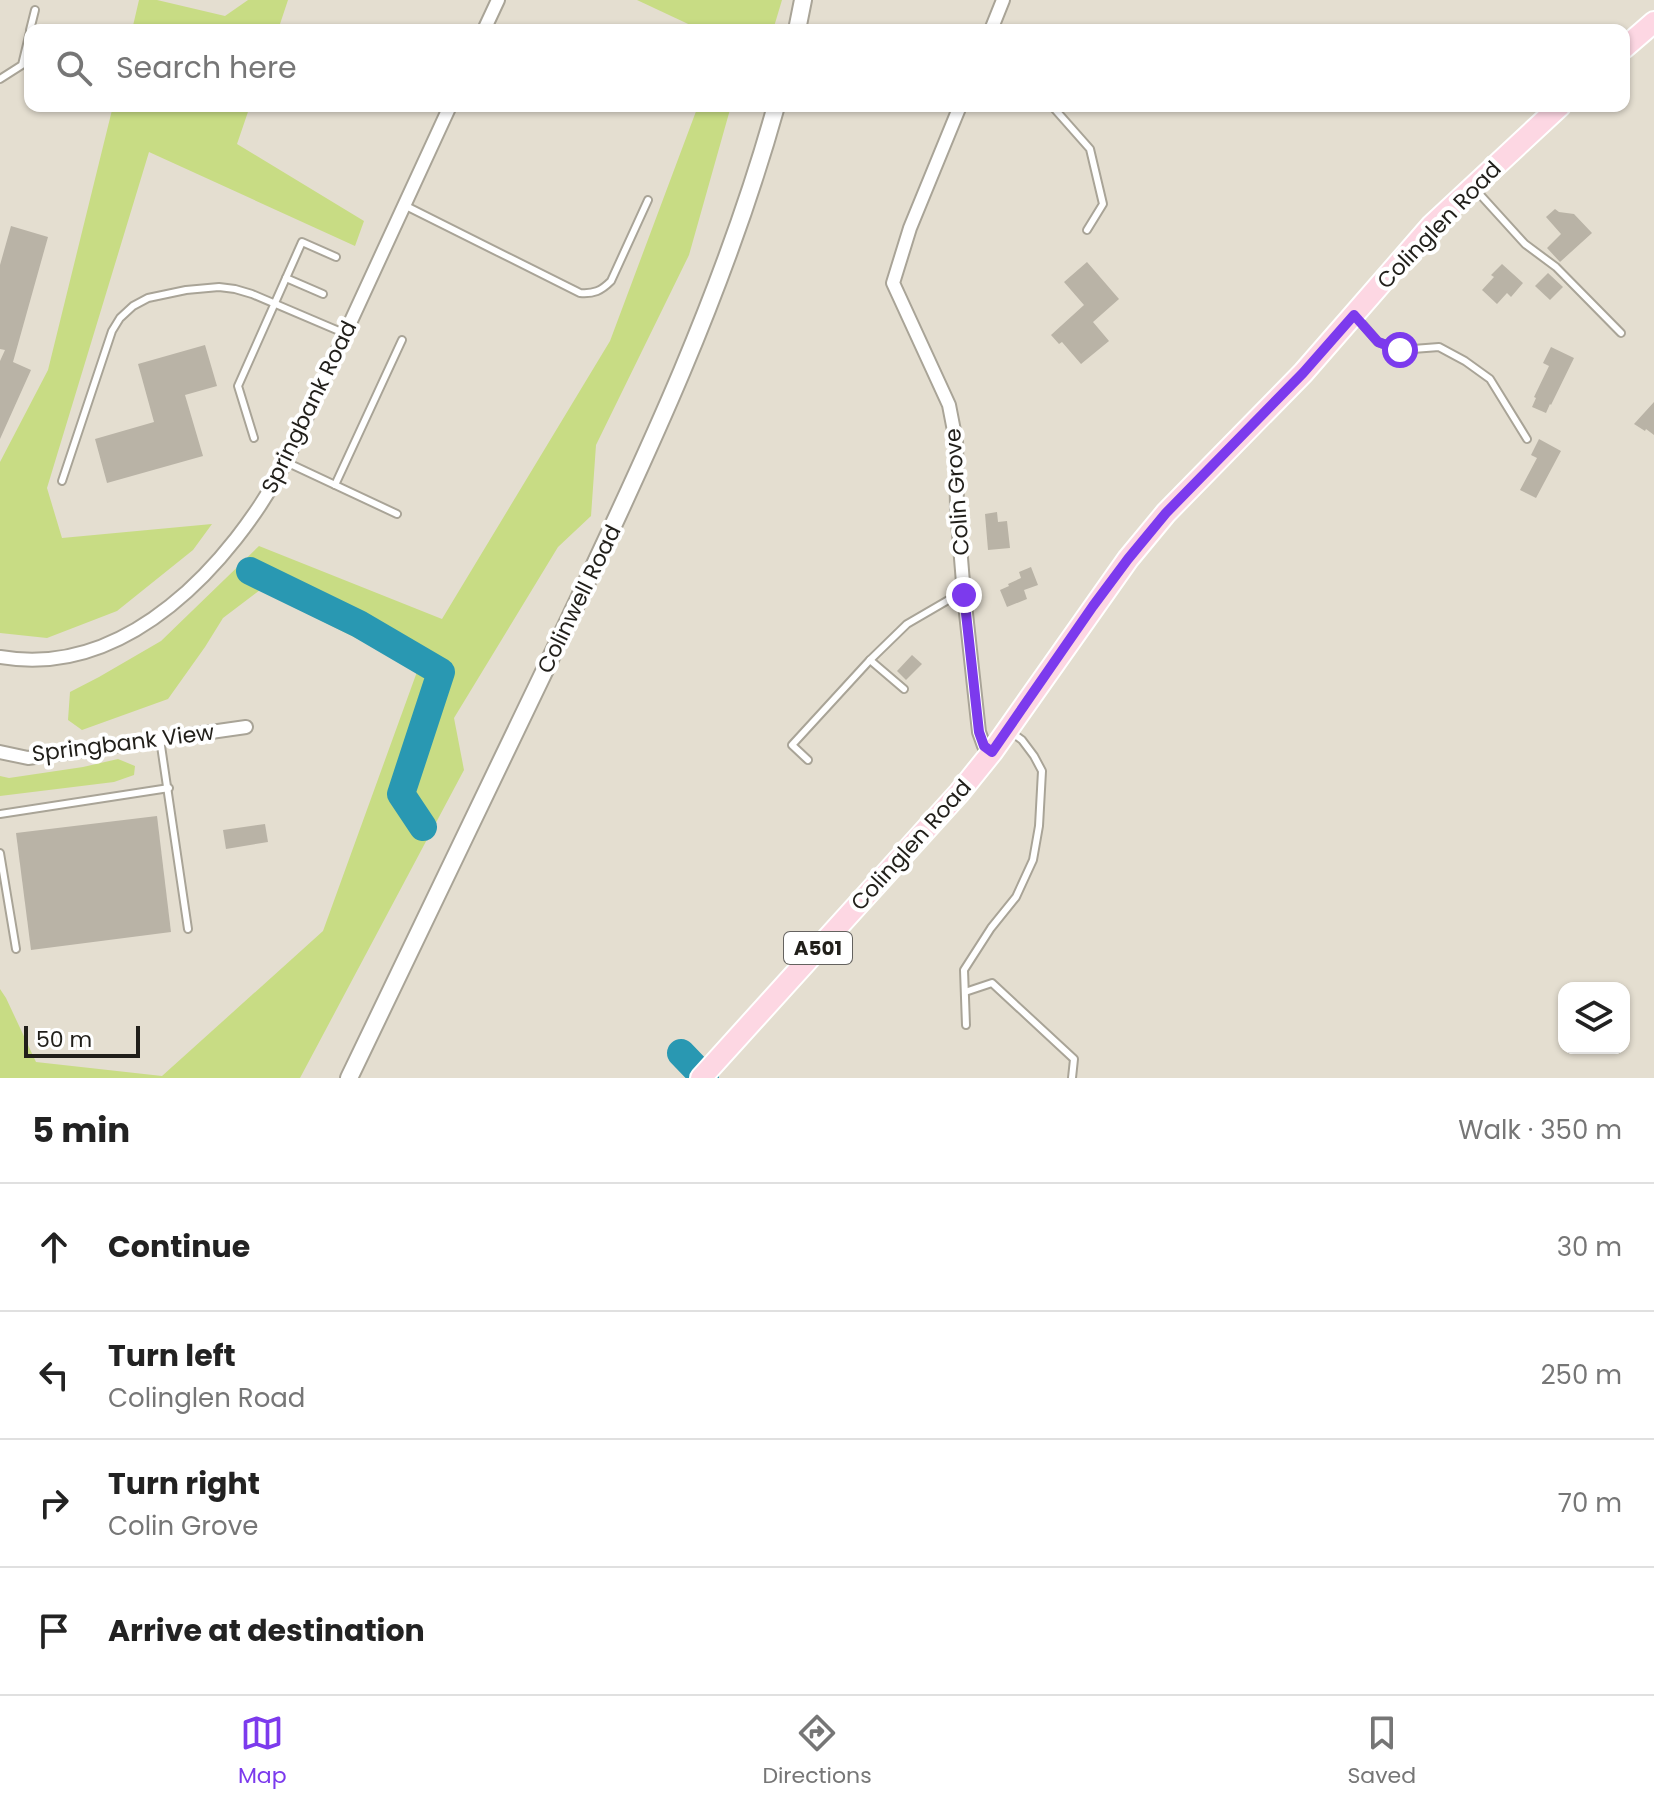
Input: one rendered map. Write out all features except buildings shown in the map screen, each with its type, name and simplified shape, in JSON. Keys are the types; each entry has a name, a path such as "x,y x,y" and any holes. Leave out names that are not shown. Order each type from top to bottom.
{"main road":[{"path":"1630,43 1654,22"},
{"name":"Colinglen Road","path":"707,1070 959,793 1008,730 1093,606 1166,513 1303,373 1432,225 1554,112"}],"street":[{"path":"487,24 498,0"},
{"path":"798,24 803,0"},
{"path":"993,24 1003,0"},
{"name":"Springbank Road","path":"0,657 44,661 91,651 119,639 143,625 188,590 225,554 256,512 286,462 447,112"},
{"name":"Colinwell Road","path":"349,1078 621,511 677,386 747,203 774,112"},
{"name":"Colin Grove","path":"958,112 910,228 893,283 949,405 956,441 957,509 979,732 984,746 992,752"},
{"name":"Springbank View","path":"0,752 28,758 246,727"}],"lane":[{"path":"32,24 35,10"},
{"path":"0,79 22,65 24,56"},
{"path":"1057,112 1090,149 1103,204 1087,230"},
{"path":"1473,187 1525,244 1556,267 1621,333"},
{"path":"404,205 580,293 593,293 611,281 648,200"},
{"path":"254,438 238,386 302,242 336,257"},
{"path":"286,278 323,294"},
{"path":"62,481 112,331 133,306 148,298 202,288 235,289 346,334"},
{"path":"1354,315 1378,342 1400,350 1439,347 1465,361 1490,379 1527,439"},
{"path":"335,485 402,340"},
{"path":"286,462 397,514"},
{"path":"808,760 792,745 870,660 907,624 950,599 964,595"},
{"path":"870,660 904,689"},
{"path":"966,1025 964,970 1016,897 1033,860 1039,826 1042,771 1022,740 1008,730"},
{"path":"160,739 188,929"},
{"path":"0,814 169,788"},
{"path":"0,853 16,949"},
{"path":"965,992 992,983 1074,1059 1072,1078"}],"green space":[{"path":"139,0 157,0 225,16 248,0 288,0 280,24 133,24"},
{"path":"637,0 782,0 775,24 688,24"},
{"path":"112,112 248,112 237,144 364,221 355,246 149,152 47,488 62,538 212,524 193,550 117,611 47,638 0,633 0,462 48,370"},
{"path":"696,112 729,112 689,255 596,445 591,516 558,547 454,718 464,770 300,1078 0,1078 0,989 36,1062 162,1076 323,931 418,669 260,590 223,618 168,699 82,730 68,720 70,692 161,641 259,546 442,619 610,341"},
{"path":"118,759 135,766 134,775 114,782 0,796 0,776 9,778"}],"waterway":[{"path":"250,571 359,624 441,672 401,794 423,827"},
{"path":"681,1053 705,1078"}],"route":[{"path":"964,595 979,732 984,746 992,752 1093,606 1166,513 1303,373 1354,315 1378,342 1400,350"}]}
